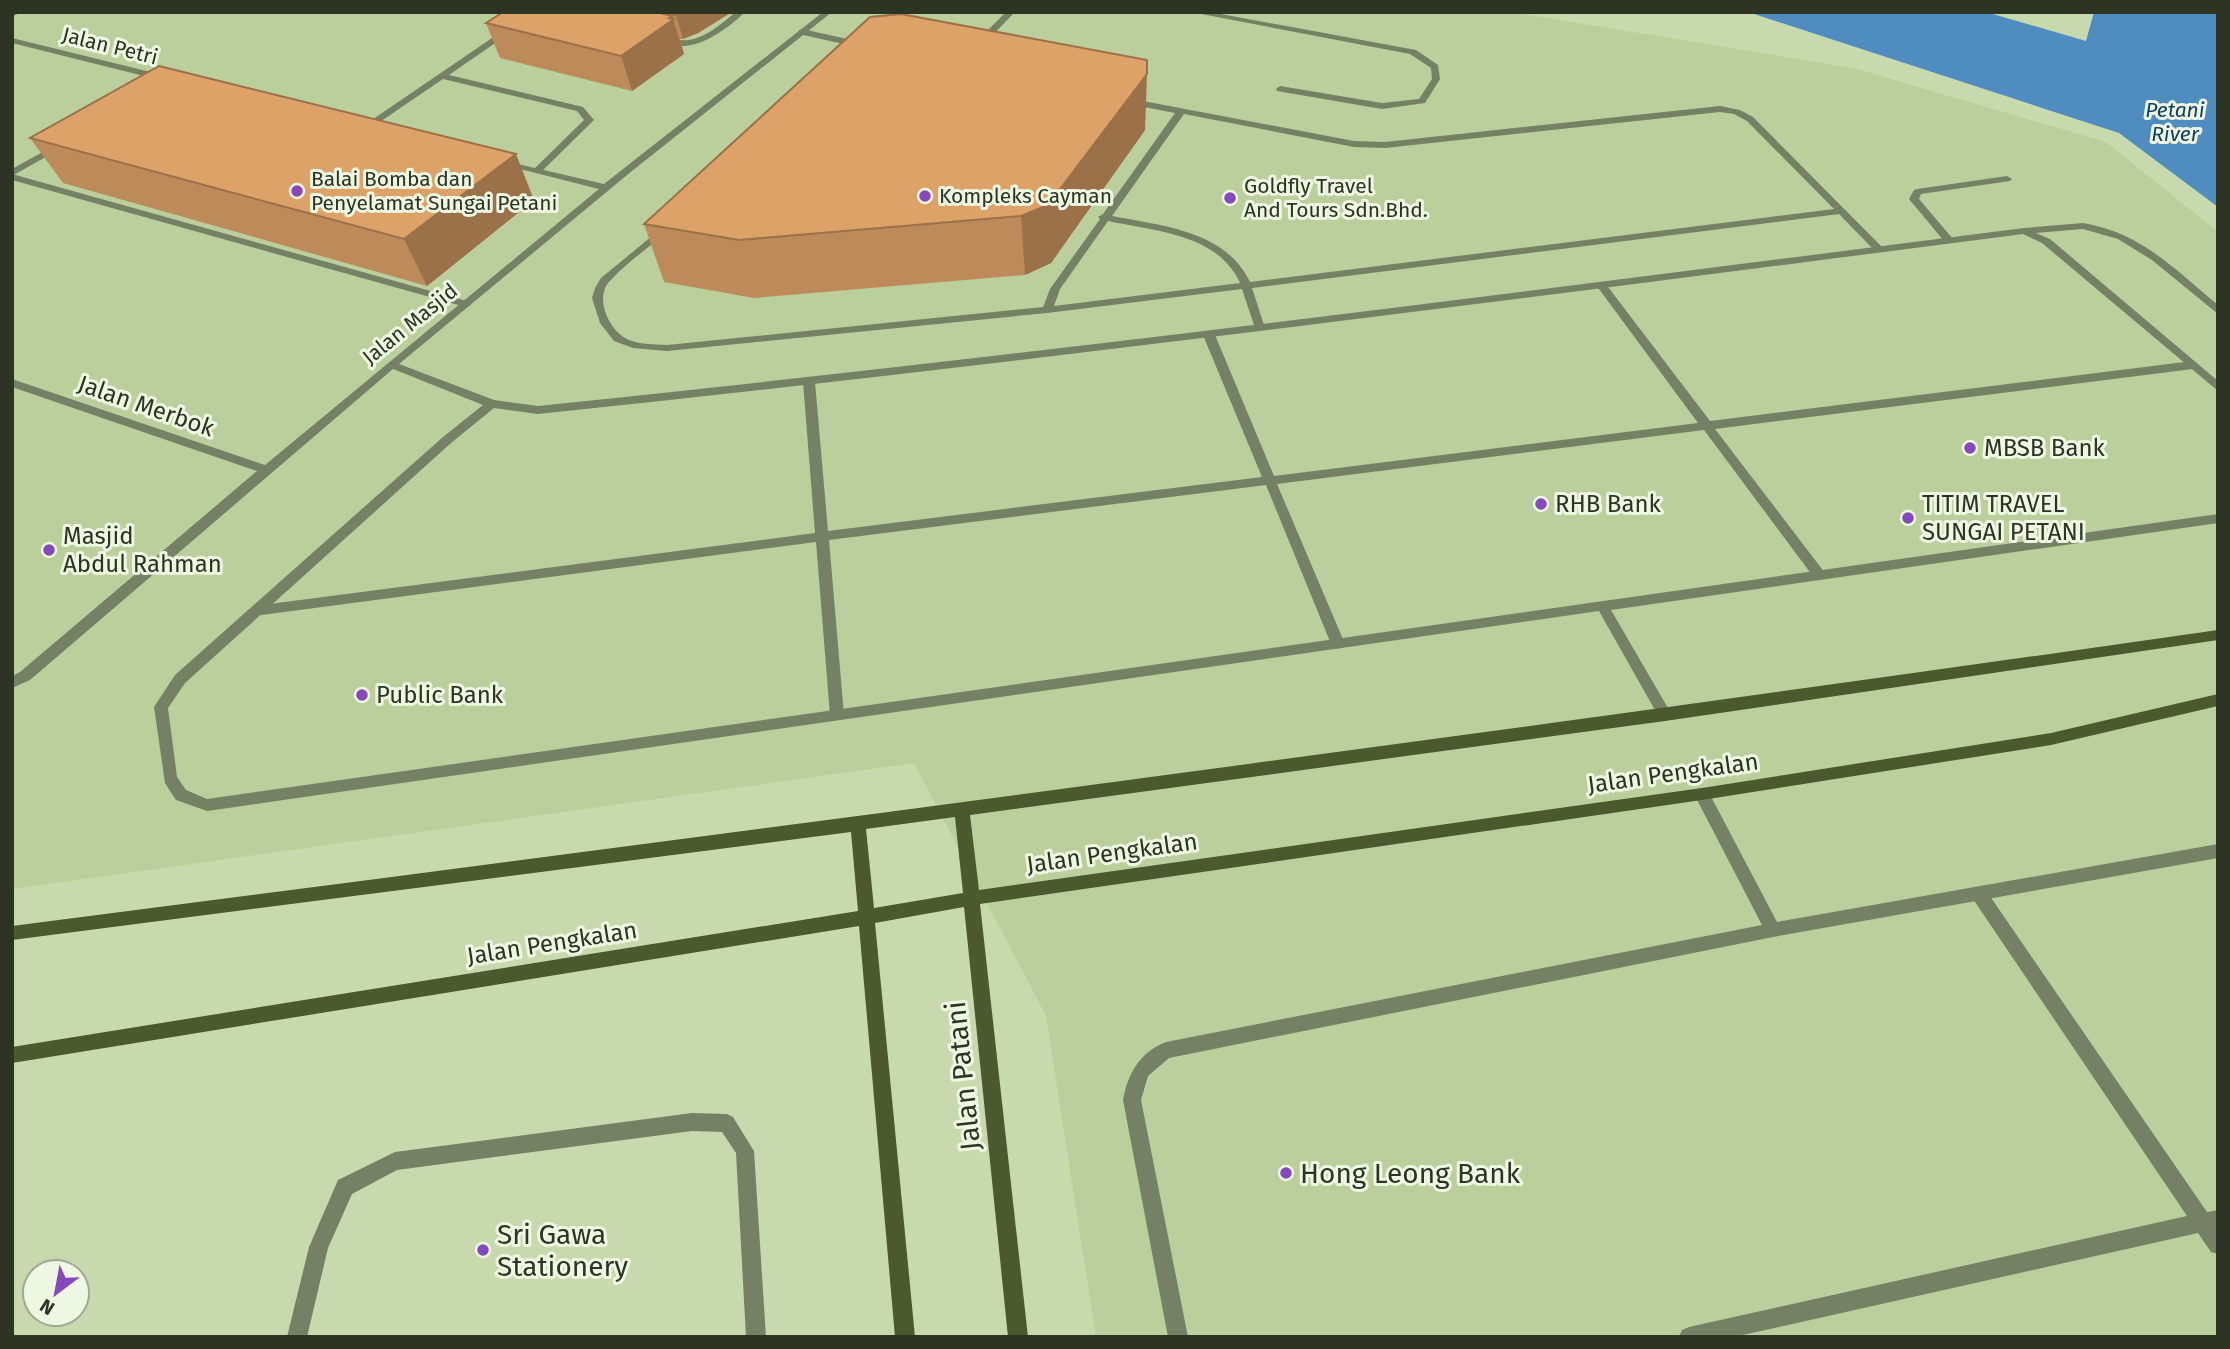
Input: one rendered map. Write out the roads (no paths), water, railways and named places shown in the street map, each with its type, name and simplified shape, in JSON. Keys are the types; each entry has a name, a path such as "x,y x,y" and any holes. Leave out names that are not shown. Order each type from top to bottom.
{"main road":[{"path":"12,933 858,824 1665,715 2218,635"},
{"name":"Jalan Pengkalan","path":"12,1055 973,898 1702,794 2051,739 2218,700"},
{"name":"Jalan Patani","path":"962,809 1018,1337"},
{"path":"858,824 905,1337"}],"street":[{"path":"12,15 17,12"},
{"path":"656,39 683,45 699,42 741,12"},
{"name":"Jalan Masjid","path":"12,693 19,679 265,470 607,188 828,12"},
{"path":"976,48 1012,12"},
{"path":"1195,12 1413,52 1435,67 1436,79 1422,101 1403,105 1382,106 1280,89"},
{"path":"365,128 535,13 547,17"},
{"path":"802,32 873,48 862,57"},
{"name":"Jalan Petri","path":"12,40 175,80 163,87"},
{"path":"442,76 580,109 589,120 537,171"},
{"path":"1115,99 1354,144 1385,145 1720,109 1737,112 1750,119 1880,249"},
{"path":"1047,310 1055,289 1103,217 1180,113"},
{"path":"352,125 379,131"},
{"path":"12,175 70,140"},
{"path":"497,161 607,188"},
{"path":"12,175 466,304"},
{"path":"1948,239 1918,206 1914,199 1917,192 2007,179"},
{"path":"677,217 597,290 596,301 609,333 622,341 667,348 1047,310 1842,211"},
{"path":"1103,217 1181,234 1216,246 1237,266 1260,328"},
{"path":"392,365 492,404 538,410 809,382 1209,335 1948,239 2082,226 2113,232 2133,242 2218,311"},
{"path":"2024,231 2046,241 2218,387"},
{"path":"1601,285 1820,576"},
{"path":"1209,335 1338,644"},
{"path":"254,611 824,536 2193,365"},
{"path":"809,382 837,715"},
{"name":"Jalan Merbok","path":"12,383 265,470"},
{"path":"492,404 447,440 180,679 161,707 170,779 181,795 207,805 2218,518"},
{"path":"1602,605 1665,715"},
{"path":"1702,794 1773,930"},
{"path":"1178,1337 1132,1100 1142,1069 1151,1059 1166,1050 1773,930 2218,851"},
{"path":"1979,894 2210,1221 2218,1245"},
{"path":"297,1337 319,1247 345,1186 395,1161 691,1122 727,1123 745,1151 756,1337"},
{"path":"1689,1337 2210,1221"}],"water":[{"name":"Petani River","path":"1748,12 1986,12 2086,41 2094,12 2218,12 2218,207 2119,133"}],"place":[{"name":"Balai Bomba dan Penyelamat Sungai Petani","path":"297,191"},
{"name":"Kompleks Cayman","path":"925,196"},
{"name":"Goldfly Travel And Tours Sdn.Bhd.","path":"1230,198"},
{"name":"MBSB Bank","path":"1970,448"},
{"name":"RHB Bank","path":"1541,504"},
{"name":"TITIM TRAVEL SUNGAI PETANI","path":"1908,518"},
{"name":"Masjid Abdul Rahman","path":"49,550"},
{"name":"Public Bank","path":"362,695"},
{"name":"Hong Leong Bank","path":"1286,1173"},
{"name":"Sri Gawa Stationery","path":"483,1250"}]}
